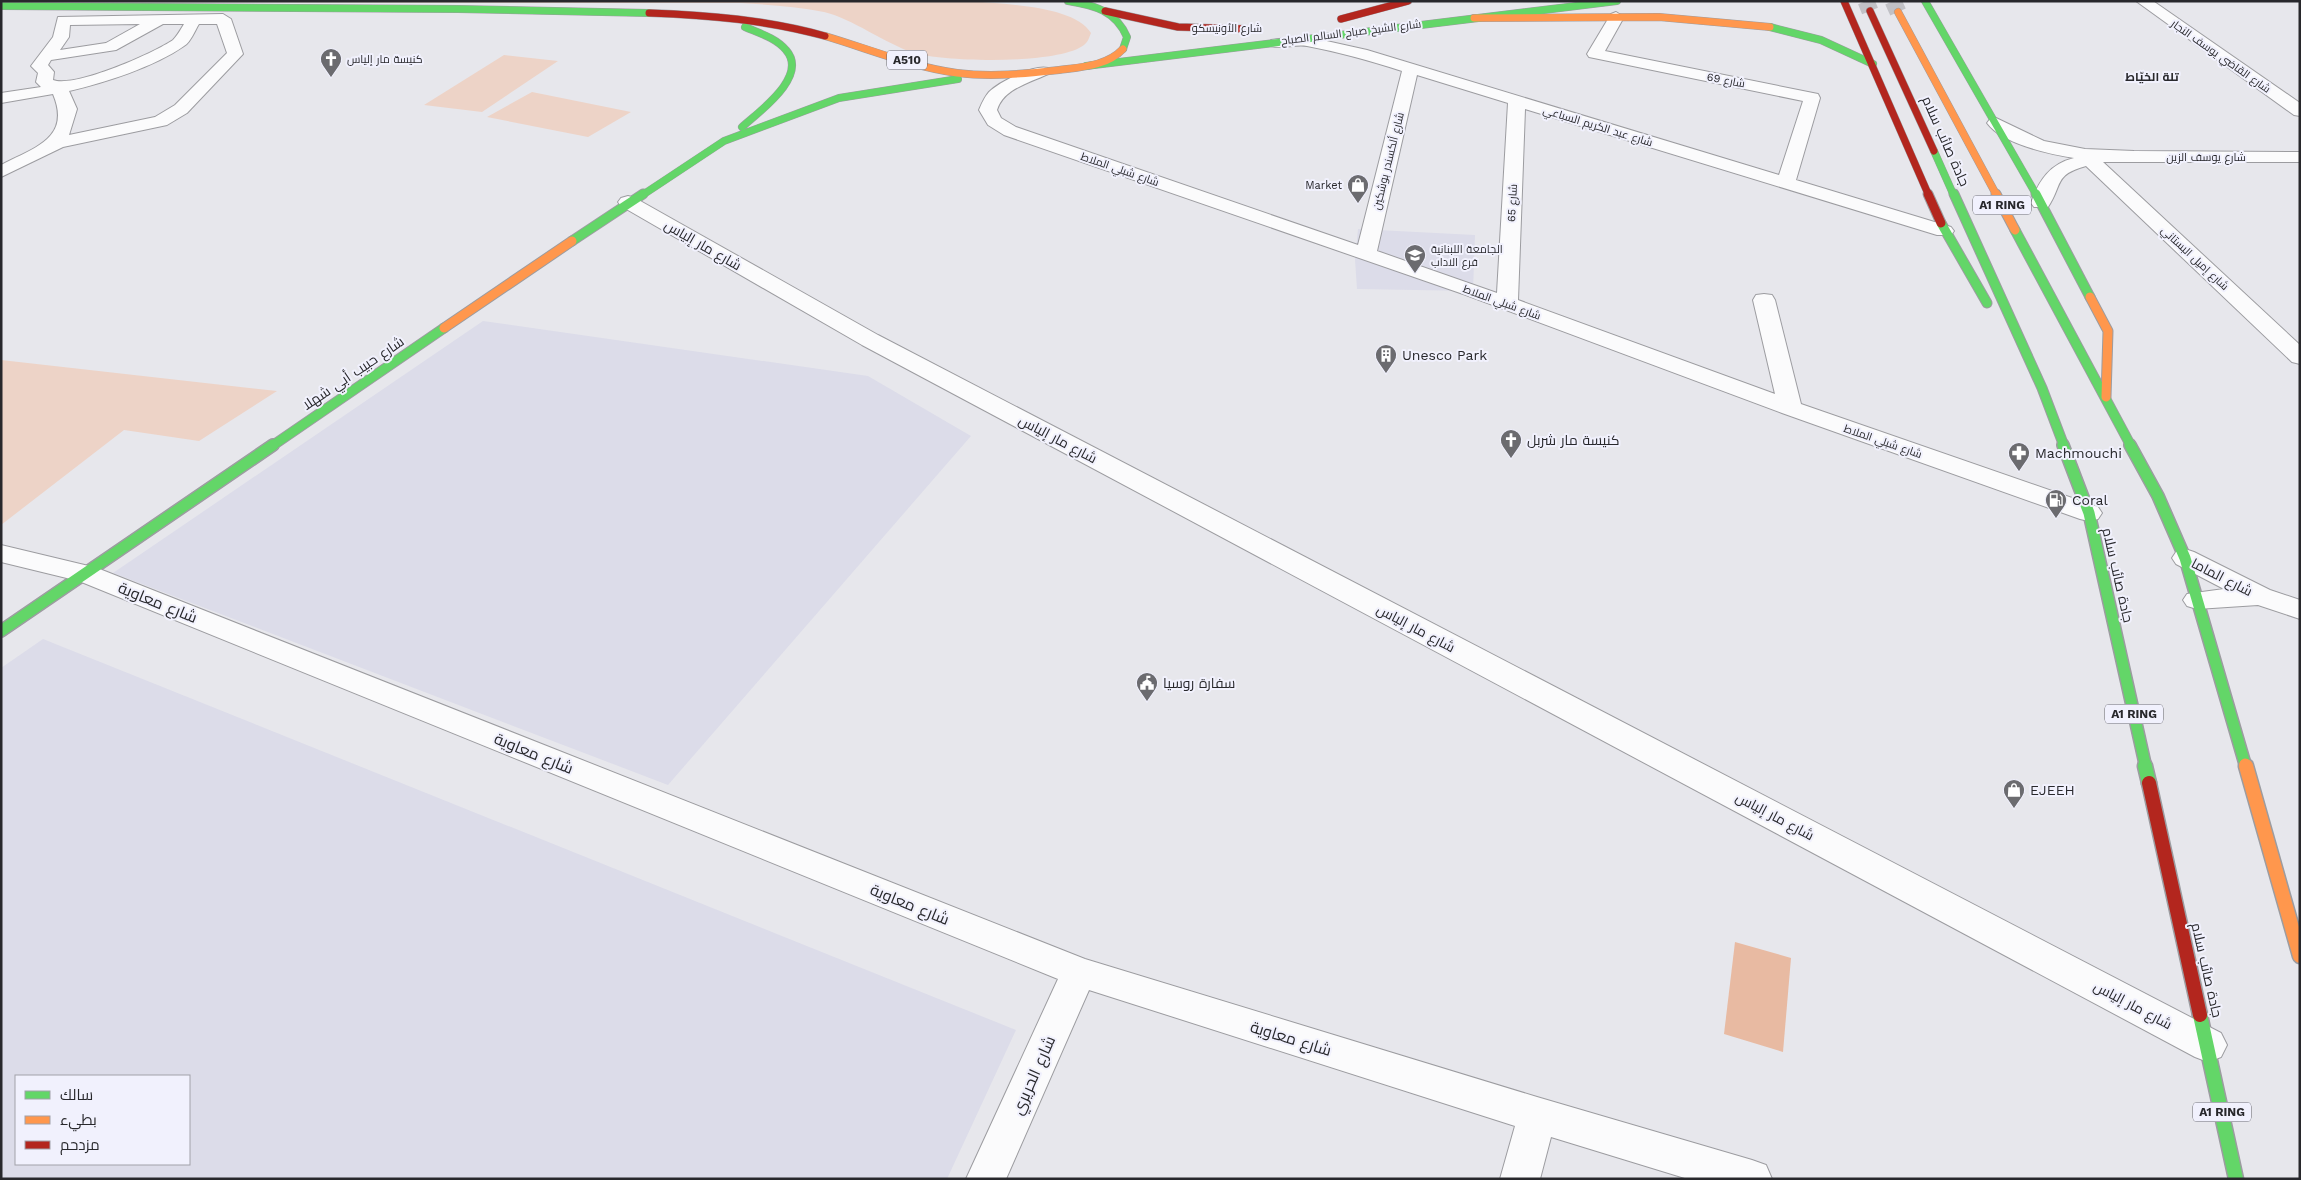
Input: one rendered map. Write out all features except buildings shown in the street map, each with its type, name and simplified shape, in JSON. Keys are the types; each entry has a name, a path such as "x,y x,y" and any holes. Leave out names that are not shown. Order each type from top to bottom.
{"main road":[{"name":"شارع الأونيسكو","path":"1069,1 1178,27 1200,29 1260,28"},
{"path":"1328,22 1408,1"},
{"path":"1844,1 1944,231 1996,318 2042,388"},
{"path":"1,6 302,7"},
{"path":"1923,6 1996,123 2041,203 2108,331 2106,398"},
{"path":"1,16 188,15 302,7"},
{"name":"A510","path":"302,7 673,12 746,16 819,32 942,71 994,75 1086,66"},
{"name":"شارع الشيخ صباح السالم الصباح","path":"1086,66 1248,44 1474,18 1616,9 1768,28 1813,38 1873,64"},
{"path":"1086,66 1115,56 1126,45 1127,37 1123,26 1119,20 1105,11"},
{"name":"جادة صائب سلام","path":"1870,11 2042,388 2089,513 2208,1045 2236,1179"},
{"path":"673,12 747,28 777,41 790,55 791,75 787,86 724,141"},
{"name":"جادة صائب سلام","path":"1898,12 2158,496 2185,558 2300,956"},
{"path":"724,141 838,98 994,75"},
{"name":"شارع حبيب أبي شهلا","path":"1,631 87,574 628,202 724,141"}],"street":[{"name":"شارع القاضي يوسف النجار","path":"2143,1 2300,111"},
{"name":"شارع 69","path":"1616,9 1595,54 1812,98 1786,182"},
{"path":"1,172 57,143 161,121 181,110 235,54 223,20 63,20 61,37 39,66 46,72 44,82 59,88 68,109 65,125 57,143"},
{"path":"48,56 110,47 158,20"},
{"path":"1,98 96,80 142,61 180,42 194,20"},
{"name":"شارع عبد الكريم السباعي","path":"1248,44 1304,41 1319,43 1411,68 1517,102 1944,231"},
{"name":"شارع ألكسندر بوشكين","path":"1366,254 1411,68"},
{"name":"شارع شبلي الملاط","path":"1042,71 1000,91 989,103 988,110 994,121 1010,131 1366,254 1790,408 2089,513"},
{"name":"شارع 65","path":"1507,304 1517,102"},
{"name":"شارع يوسف الزين","path":"1996,123 2017,136 2049,147 2113,156 2300,157"},
{"name":"شارع يوسف الزين","path":"2041,203 2046,186 2053,174 2091,160 2113,156"},
{"name":"شارع إميل البستاني","path":"2091,160 2300,356"},
{"name":"شارع مار إلياس","path":"628,202 870,340 2208,1045"},
{"path":"1764,300 1790,408"},
{"name":"شارع معاوية","path":"1,553 87,574 1079,972 1537,1115 1752,1179"},
{"name":"شارع الماما","path":"2185,558 2260,596 2300,610"},
{"name":"شارع الماما","path":"2197,600 2260,596"},
{"name":"شارع الحريري","path":"986,1179 1079,972"},
{"path":"1520,1179 1537,1115"}],"shaded area":[{"path":"970,1 1017,5 1054,11 1082,24 1091,33 1084,45 1071,51 1051,56 1027,59 975,60 914,53 846,20 824,12 793,7 741,3 10,2"},
{"path":"504,55 558,61 482,112 424,105"},
{"path":"532,92 631,112 588,137 487,117"},
{"name":"الجامعة اللبنانية فرع الاداب","path":"1358,229 1475,235 1473,291 1357,289 1355,260"},
{"path":"483,321 868,376 971,436 668,785 113,573"},
{"path":"1,360 277,391 199,441 124,430 1,525"},
{"path":"43,639 1016,1030 947,1179 1,1179 1,668"},
{"path":"1735,942 1791,958 1783,1052 1724,1034"}],"tunnel":[{"path":"1866,1 1870,11"},
{"path":"1893,1 1898,12"}],"traffic: fast":[{"path":"1068,1 1104,10 1118,21 1127,37 1123,49"},
{"path":"1086,66 1617,1"},
{"path":"1925,1 2041,203 2090,297"},
{"path":"1,6 458,9 649,13"},
{"path":"742,127 773,99 784,86 792,74 793,62 786,50 771,38 745,27"},
{"path":"1770,27 1821,40 1873,64"},
{"path":"724,141 839,98 958,79"},
{"path":"572,241 724,141"},
{"path":"1934,151 2042,388 2089,513 2149,783"},
{"path":"1941,223 1987,303"},
{"path":"2015,230 2158,496 2185,558 2245,764"},
{"path":"1,631 444,328"},
{"path":"2200,1015 2236,1179"}],"traffic: slow":[{"path":"1898,12 2015,230"},
{"path":"1474,18 1659,17 1733,22 1770,27"},
{"path":"825,36 923,66 956,73 984,75 1026,73 1089,66 1112,58 1123,49"},
{"path":"444,328 572,241"},
{"path":"2090,297 2108,331 2106,397"},
{"path":"2245,764 2300,956"}],"traffic: jam":[{"path":"1341,19 1408,1"},
{"path":"1844,1 1941,223"},
{"path":"1105,11 1178,27 1249,29"},
{"path":"1870,11 1934,151"},
{"path":"649,13 738,18 780,25 825,36"},
{"path":"2149,783 2200,1015"}],"place":[{"name":"كنيسة مار إلياس","path":"331,78"},
{"name":"Market","path":"1358,204"},
{"name":"الجامعة اللبنانية فرع الاداب","path":"1415,274"},
{"name":"Unesco Park","path":"1386,374"},
{"name":"كنيسة مار شربل","path":"1511,459"},
{"name":"Machmouchi","path":"2019,472"},
{"name":"Coral","path":"2056,519"},
{"name":"سفارة روسيا","path":"1147,702"},
{"name":"EJEEH","path":"2014,809"}],"district":[{"name":"تلة الخيّاط","path":"2152,77"}]}
